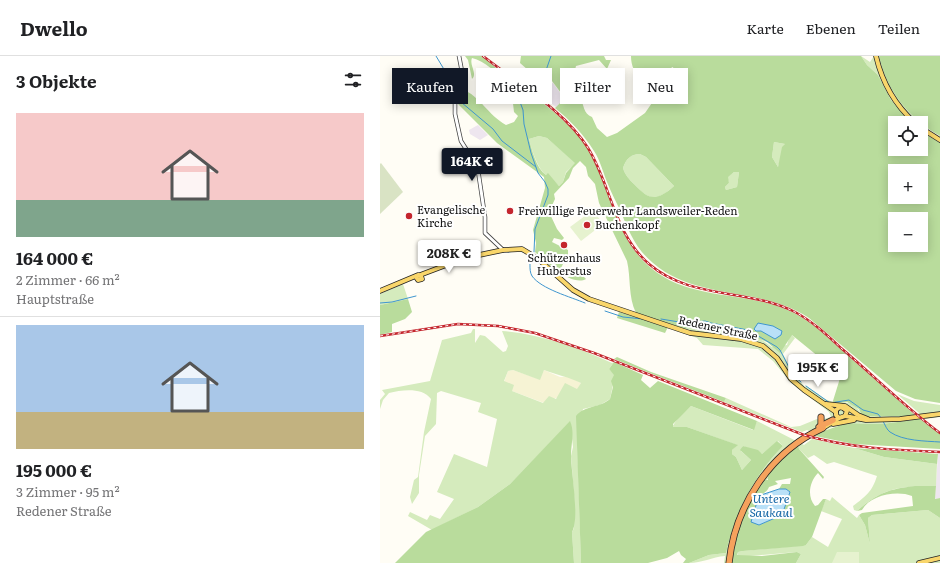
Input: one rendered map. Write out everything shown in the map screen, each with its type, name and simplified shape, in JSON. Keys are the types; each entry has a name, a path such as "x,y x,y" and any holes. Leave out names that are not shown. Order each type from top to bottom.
{"highway":[{"path":"728,563 733,540 742,514 752,494 776,456 790,444 836,415"}],"main road":[{"path":"876,56 888,89 899,106 908,116"},
{"path":"928,132 940,140"},
{"name":"Redener Straße","path":"380,292 469,258 519,248 526,251 576,293 639,316 690,332 741,339 758,344 773,354 791,379 827,406 836,415 843,408 846,415"},
{"path":"827,406 836,415 872,419"},
{"path":"827,406 845,406 858,415 872,419"},
{"path":"823,423 859,419 886,420 915,418 940,414"},
{"path":"846,415 859,419"},
{"path":"919,563 940,558"}],"street":[{"path":"459,56 463,77 455,111 461,141 474,160 478,170 485,217 485,233 503,250"}],"shaded area":[{"path":"552,83 560,93 560,103 556,107 552,104"},
{"path":"478,125 488,135 480,140 470,134 469,130"},
{"path":"513,370 539,379 544,370 560,377 570,377 581,383 578,389 544,403 512,391 504,382 508,371"},
{"path":"938,454 940,454 940,498 935,499"}],"green space":[{"path":"465,56 482,56 496,68 490,68 472,58 471,61 474,77 472,79 468,60"},
{"path":"521,56 604,56 606,60 611,60 607,68 599,60 576,66 576,68 560,68 560,92 552,81 552,68 526,68 520,63"},
{"path":"631,56 861,56 867,65 878,75 891,100 905,116 888,116 888,156 928,156 928,135 940,143 940,403 915,399 896,391 809,318 791,308 771,301 709,289 689,283 670,275 653,263 642,252 630,233 594,151 586,139 555,108 560,103 582,104 585,111 592,117 597,128 607,137 617,133 645,113 651,104 688,104 688,68 633,68","holes":["774,142 785,144 782,147 778,167 772,157","640,154 646,157 674,186 657,197 649,196 639,189 627,177 623,168 629,158","734,172 739,172 737,187 726,190 725,187 729,183 728,177"]},
{"path":"861,56 870,62 874,56 879,56 885,75 894,93 913,116 905,116 891,100 878,75 867,65"},
{"path":"879,56 940,56 940,136 928,128 928,116 912,116 909,113 893,92 882,69"},
{"path":"468,92 476,98 476,104 482,104 506,125 514,122 518,116 514,112 513,104 544,104 565,122 584,142 599,169 622,229 629,243 651,268 666,278 682,285 716,294 768,303 802,317 817,328 916,416 866,416 861,414 859,409 847,402 832,404 841,375 792,335 780,353 767,342 750,335 726,330 719,331 692,327 686,329 636,313 633,307 627,261 599,203 595,184 588,176 586,167 580,161 573,168 569,178 554,194 555,199 549,212 557,229 564,238 562,240 554,238 552,242 568,250 568,261 563,264 560,270 566,273 582,275 586,279 580,281 574,280 552,267 535,252 536,243 533,230 545,188 544,177 497,143 458,104 468,104","holes":["539,136 547,138 575,163 566,173 563,182 559,186 548,173 546,175 540,168 529,139"]},
{"path":"539,136 547,138 576,163 566,172 563,182 559,186 548,174 546,175 543,172 535,158 529,139"},
{"path":"774,142 785,144 778,167 772,157"},
{"path":"640,154 646,157 674,186 658,197 644,194 627,177 623,168 629,158"},
{"path":"381,163 403,192 380,214 380,164"},
{"path":"734,172 739,172 737,187 726,190 725,187 729,183 727,177"},
{"name":"Buchenkopf","path":"593,210 603,224 581,241 570,227"},
{"path":"403,284 408,299 380,305 380,294"},
{"path":"408,299 412,312 405,319 392,324 392,332 380,335 380,305"},
{"path":"619,312 668,327 665,333 617,318"},
{"path":"638,314 686,329 692,327 719,331 726,330 755,336 727,316 772,347 787,345 790,335 792,335 795,338 783,354 791,370 805,387 806,386 825,399 833,402 832,404 849,403 856,407 861,414 866,416 916,416 920,419 882,424 855,423 835,426 815,434 807,430 802,432 724,402 726,398 791,427 800,426 817,419 820,420 831,417 829,412 791,383 773,361 758,349 703,345 697,338 637,317"},
{"path":"473,329 475,329 475,343 480,335 485,336 503,352 506,351 508,346 502,331 544,338 572,347 612,363 614,362 609,369 615,375 610,399 600,405 583,409 577,435 581,563 574,563 572,532 574,528 575,507 571,456 573,447 570,422 510,484 478,507 432,530 408,516 410,512 427,520 430,515 440,519 454,499 437,492 454,454 487,467 497,419 478,412 481,403 441,391 437,393 436,424 425,436 419,475 419,493 412,504 410,497 414,480 418,477 424,432 431,399 427,395 412,390 394,392 389,393 383,400 380,409 380,400 385,394 382,390 430,381 442,340 471,333","holes":["513,370 540,380 544,370 581,383 577,389 565,383 556,399 549,396 543,403 512,391 514,385 504,381 508,371"]},
{"path":"617,357 651,372 726,398 724,402 614,359"},
{"path":"614,362 643,375 641,380 650,388 658,381 757,421 754,430 691,406 673,424 673,427 687,427 738,445 732,450 732,454 736,457 742,470 751,460 740,450 743,446 758,450 762,454 777,441 783,446 763,469 747,496 740,510 726,553 709,555 689,563 683,563 686,559 679,551 667,558 648,563 581,563 576,416 588,408 602,404 610,399 613,387 611,381 614,375 609,369"},
{"path":"897,394 914,401 940,405 940,417 926,419"},
{"path":"691,406 753,430 757,421 804,445 812,439 854,448 884,457 937,464 936,486 903,488 884,493 866,503 857,511 854,510 853,506 868,493 877,476 834,462 827,464 814,455 808,458 799,449 798,445 766,481 731,563 724,563 725,556 689,563 709,555 726,553 740,510 747,496 763,469 783,446 778,441 762,454 743,446 741,451 751,460 742,470 736,457 732,454 732,450 737,445 687,427 672,427 678,418"},
{"path":"920,419 940,434 940,449 854,444 815,436 815,434 847,423 882,424"},
{"path":"570,421 572,429 571,455 575,506 572,532 574,563 395,563 426,532 478,507 510,484"},
{"path":"798,444 799,449 824,477 823,479 818,473 811,485 810,490 812,502 815,506 818,505 823,499 826,499 812,537 806,545 803,546 743,551 738,552 737,555 762,556 797,552 801,554 796,563 731,563 739,526 750,501 763,480 768,480 768,474","holes":["791,478 790,484 782,484 779,489 786,489 790,492 782,515 759,525 757,506 761,496 769,487 778,484 775,481"]},
{"path":"854,448 938,454 937,464 884,457"},
{"path":"915,486 936,486 935,499 940,498 940,518 928,510 872,515 868,518 870,544 865,525 859,515 862,513 913,506 912,496 906,494 884,495 877,497 862,510 857,511 877,496 890,490"},
{"path":"832,497 857,518 859,515 865,525 870,544 868,518 872,515 928,510 940,518 940,563 796,563 801,554 797,552 737,557 738,552 743,551 806,545 812,537 828,547 842,519 821,511 826,499 830,501"},
{"path":"837,552 859,552 859,563 832,563"}],"water":[{"path":"758,323 773,326 782,331 781,335 775,339 761,331 756,331 754,329"},
{"name":"Untere Saukaul","path":"779,489 786,489 790,492 782,515 759,525 751,522 757,502 761,495"}],"waterway":[{"path":"436,56 445,71 446,80 455,97 493,129 502,141 536,167"},
{"path":"547,68 551,56"},
{"path":"521,104 531,153 538,173 548,189 548,195 535,229 534,252"},
{"path":"508,252 514,251"},
{"path":"517,251 524,252"},
{"path":"528,255 530,260 530,271 536,281 549,289 585,303"},
{"path":"380,303 392,302 416,296"},
{"path":"605,311 623,317 643,319"},
{"path":"661,319 685,323 705,321 748,330 777,347 793,375 801,382"},
{"path":"806,386 830,403 849,400 863,410 878,414 882,419"},
{"path":"883,421 889,431 895,435 914,440 940,442"}],"railway":[{"path":"483,56 540,98 579,135 596,162 620,224 637,252 649,264 665,275 701,289 758,299 795,312 825,333 902,402 940,433"},
{"path":"380,336 458,324 498,326 535,333 594,353 804,435 855,446 940,452"}],"place":[{"name":"Freiwillige Feuerwehr Landsweiler-Reden","path":"510,211"},
{"name":"Evangelische Kirche","path":"409,216"},
{"name":"Buchenkopf","path":"587,225"},
{"name":"Schützenhaus Huberstus","path":"564,245"}]}
